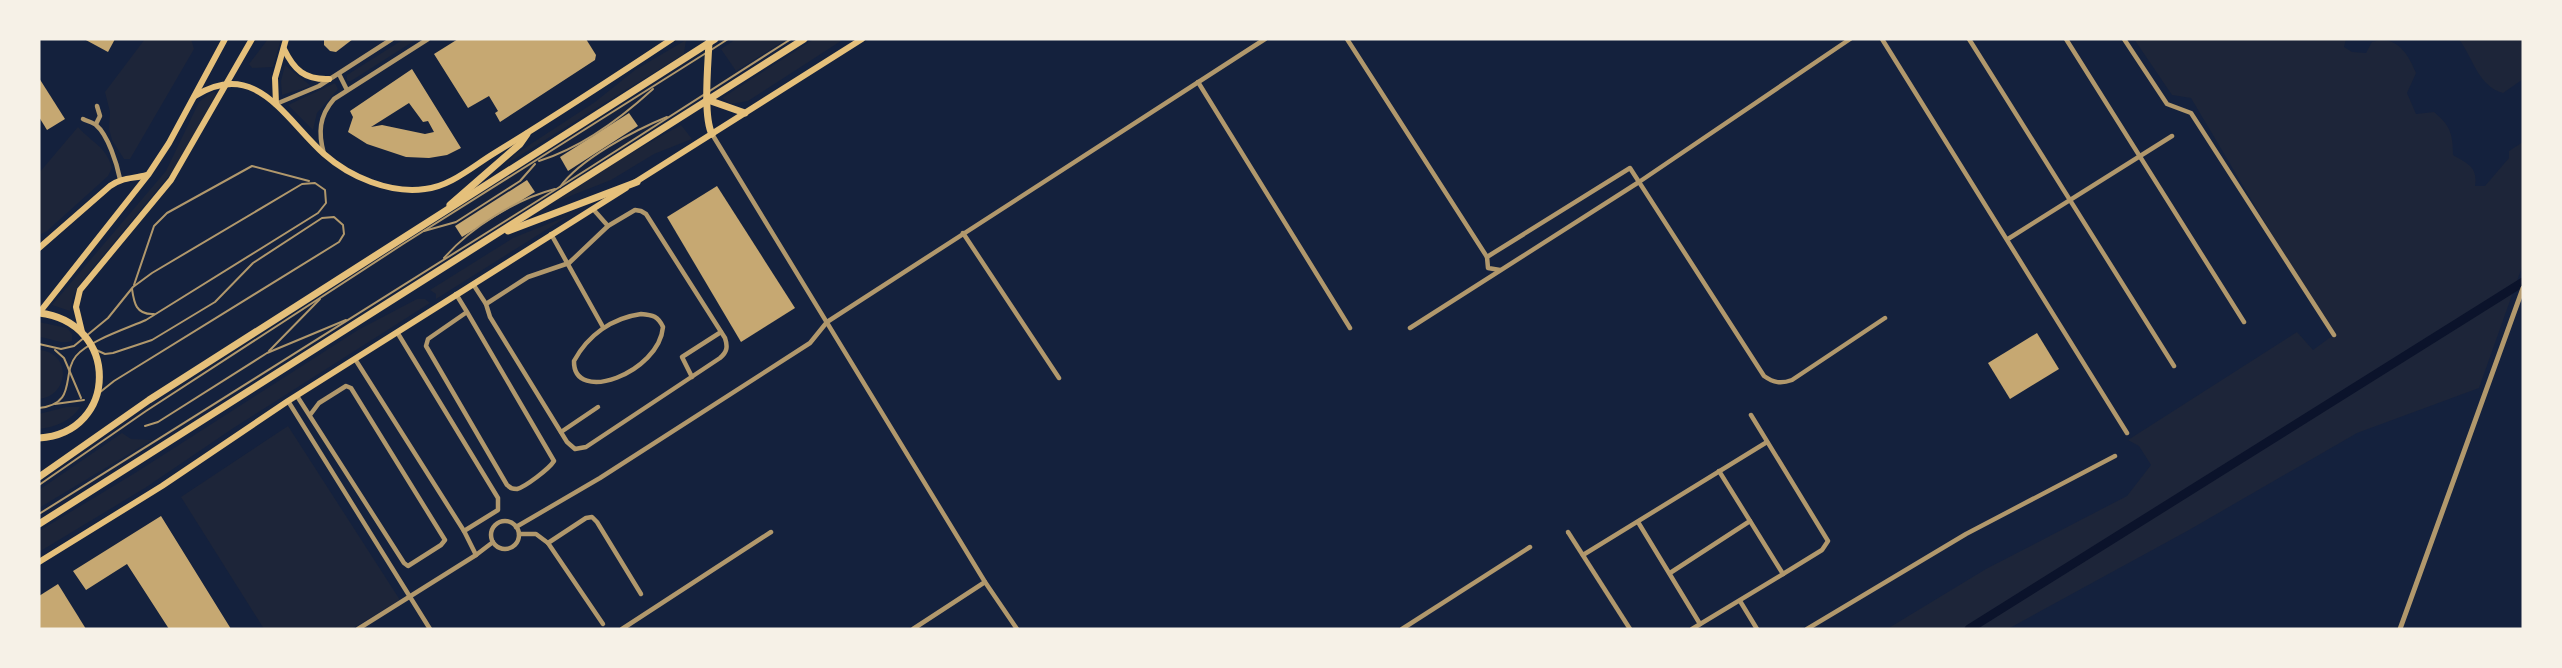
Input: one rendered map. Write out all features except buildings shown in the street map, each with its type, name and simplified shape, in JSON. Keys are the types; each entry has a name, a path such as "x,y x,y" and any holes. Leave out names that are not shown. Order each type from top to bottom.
{"highway":[{"path":"39,524 804,39"},
{"path":"712,40 709,51 707,120 712,134"},
{"path":"39,477 149,400 712,40"},
{"path":"708,100 745,113"},
{"path":"446,209 453,200 520,144 527,134"},
{"path":"495,237 637,182"},
{"path":"39,313 66,320 83,333 93,348 99,366 99,393 86,415 73,427 58,434 39,438"}],"main road":[{"path":"39,313 148,175 195,96 225,39"},
{"path":"83,333 76,306 80,290 171,180 252,39"},
{"path":"276,104 275,78 286,39"},
{"path":"195,96 227,82 246,86 276,104 324,154 362,178 398,188 427,189 452,179 527,134 672,39"},
{"path":"39,562 162,486 288,401 456,294 862,39"},
{"path":"284,48 294,67 300,73 318,80 329,79"},
{"path":"39,248 120,179 133,179 148,175"}],"street":[{"path":"276,104 339,74 392,39"},
{"path":"324,154 320,135 323,117 334,99 428,39"},
{"path":"516,527 600,478 810,343 827,322 1265,39"},
{"path":"1347,39 1487,257 1488,268 1500,270"},
{"path":"1410,328 1639,182 1850,39"},
{"path":"1882,39 2127,433"},
{"path":"1969,39 2174,366"},
{"path":"2066,39 2244,322"},
{"path":"2124,39 2167,104 2186,110 2194,117 2334,335"},
{"path":"339,74 347,90"},
{"path":"1198,82 1350,328"},
{"path":"96,124 100,116 97,106"},
{"path":"83,118 96,124 112,152 120,179"},
{"path":"712,134 985,582 1017,629"},
{"path":"2008,239 2172,136"},
{"path":"1487,257 1630,168 1764,376 1773,382 1782,383 1792,380 1885,318"},
{"path":"593,209 608,226"},
{"path":"473,284 561,432 575,449 586,447 692,377 725,353 728,346 646,214 641,211 635,210 608,226 568,263 528,277 486,304"},
{"path":"963,233 1059,378"},
{"path":"551,234 603,327"},
{"path":"2400,629 2523,288"},
{"path":"456,294 467,312 554,461 550,467 518,489 507,485 426,346 428,339 467,312"},
{"path":"641,314 652,315 659,319 663,327 657,347 636,369 603,382 584,379 577,374 574,361 589,340 603,327 641,314"},
{"path":"397,332 498,498 498,510 464,531"},
{"path":"692,377 682,357 721,332"},
{"path":"355,359 477,555"},
{"path":"297,396 404,563 408,566 441,545 445,540 351,388 346,386 319,403 310,415"},
{"path":"288,401 430,629"},
{"path":"561,432 598,407"},
{"path":"1692,629 1822,550 1828,541 1751,416"},
{"path":"1583,555 1767,442"},
{"path":"1807,629 1966,534 2115,456"},
{"path":"1719,471 1783,574"},
{"path":"548,543 586,518 592,518 641,594"},
{"path":"1670,573 1750,521"},
{"path":"509,522 516,527 519,534 517,543 509,549 500,548 493,542 491,533 500,523 509,522"},
{"path":"1638,522 1700,624"},
{"path":"622,629 771,532"},
{"path":"1568,532 1630,629"},
{"path":"519,534 536,534 548,543 603,624"},
{"path":"358,629 477,555 493,542"},
{"path":"1402,629 1530,547"},
{"path":"913,629 985,582"},
{"path":"1740,601 1757,629"}],"lane":[{"path":"39,486 146,411 421,232 536,162 728,39"},
{"path":"39,514 558,188 790,39"},
{"path":"421,232 456,222 520,182 536,162 559,155 624,115 657,85"},
{"path":"442,260 466,236 530,196 558,188 570,173 635,131 675,113"},
{"path":"52,405 64,395 68,388 72,361 81,351 157,313 321,211 327,197 323,188 315,183 252,165 167,213 154,225 133,288 138,310 146,314 157,313"},
{"path":"39,344 62,349 74,346 108,318 133,288 152,273 302,184 315,183"},
{"path":"93,348 105,354 113,353 152,340 214,302 262,255 322,218 334,217 343,225 344,234 339,242 114,381 99,393"},
{"path":"267,353 323,296"},
{"path":"145,426 158,422 267,353 354,316"},
{"path":"39,408 82,399 64,358 53,348"}],"shaded area":[{"path":"145,39 191,39 194,49 130,159 124,159 112,140 109,129 110,112 105,92"},
{"path":"268,39 281,39 273,67 252,68 249,64"},
{"path":"404,39 417,39 351,81 347,81 347,75"},
{"path":"736,39 787,39 736,71 721,49"},
{"path":"814,39 844,39 748,101 731,104 722,98"},
{"path":"2134,39 2346,39 2344,47 2352,52 2366,53 2372,42 2388,41 2405,52 2416,73 2407,93 2416,114 2434,112 2444,121 2451,136 2453,155 2471,167 2475,174 2475,186 2485,186 2509,158 2509,151 2523,142 2523,264 2479,388 2357,433 2189,530 2008,629 1887,629 1986,569 2127,496 2151,465 2139,446 2128,440 2297,332 2313,350 2332,336 2191,98 2172,95"},
{"path":"2459,39 2523,39 2523,79 2503,93 2495,89 2482,78"},
{"path":"686,40 684,54 503,166 517,153 595,102 635,70"},
{"path":"285,65 311,86 282,95 281,81"},
{"path":"335,83 338,89 317,113 313,130 288,105"},
{"path":"212,92 216,95 176,167 82,281 73,297 70,311 52,305 166,171 199,102"},
{"path":"681,125 692,139 654,154 611,180 555,202 622,158"},
{"path":"78,127 102,150 112,168 108,176 47,231 39,235 39,173"},
{"path":"570,215 436,299 436,294 430,290 513,238"},
{"path":"417,299 425,299 430,303 235,427 145,488 39,552 39,531 135,473 358,330"},
{"path":"39,322 67,328 72,334 72,341 60,342 39,337"},
{"path":"39,350 49,352 57,358 63,375 56,392 39,399"},
{"path":"66,407 80,407 63,422 39,429 39,414"},
{"path":"288,426 400,600 352,629 264,629 181,497"},
{"path":"122,433 131,439 152,440 39,508 39,490"}],"waterway":[{"path":"1969,629 2523,282"}]}
